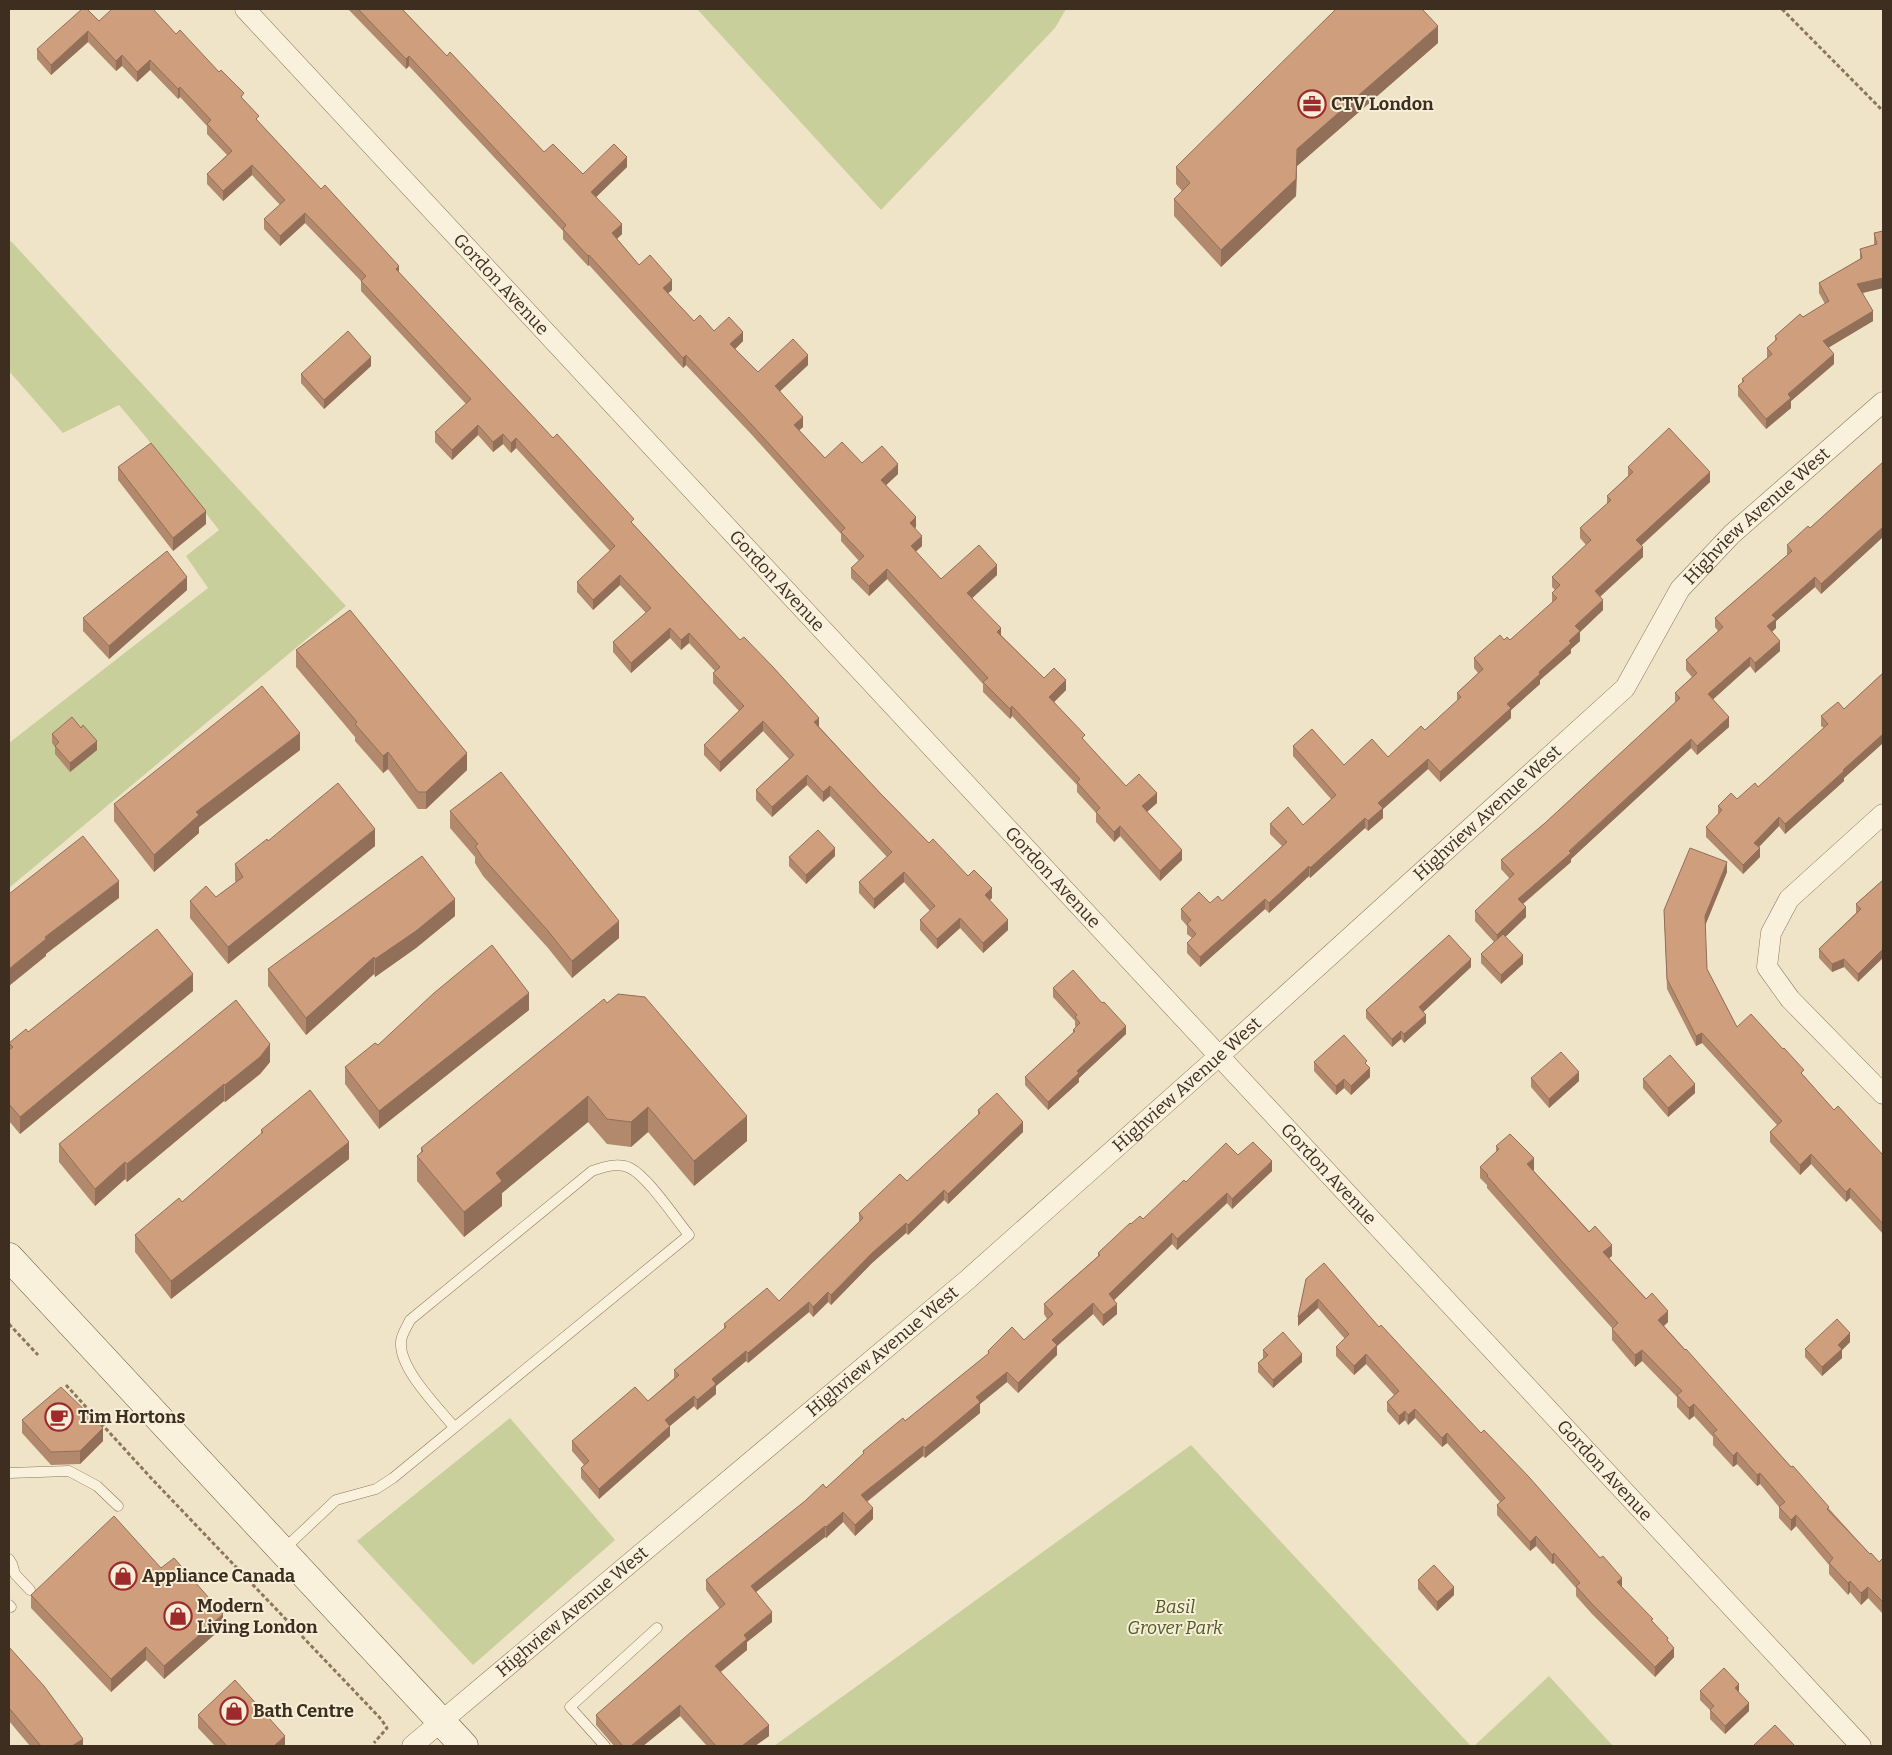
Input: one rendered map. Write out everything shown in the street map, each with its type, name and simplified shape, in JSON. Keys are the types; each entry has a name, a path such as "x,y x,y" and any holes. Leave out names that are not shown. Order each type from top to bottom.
{"main road":[{"path":"9,1257 464,1746"}],"street":[{"name":"Gordon Avenue","path":"245,9 1860,1746"},
{"name":"Highview Avenue West","path":"412,1746 966,1281 1219,1056 1625,688 1680,589 1732,534 1883,402"},
{"path":"1883,814 1788,899 1771,933 1767,967 1790,999 1883,1094"}],"lane":[{"path":"282,1551 336,1500 376,1489 392,1478 689,1235 650,1185 630,1167 609,1165 592,1171 410,1320 401,1340 402,1357 414,1378 454,1427"},
{"path":"9,1473 69,1471 97,1486 118,1506"},
{"path":"9,1559 12,1564 12,1573 30,1590"},
{"path":"605,1746 570,1707 657,1628"}],"path":[{"path":"1782,9 1883,111"},
{"path":"9,1324 38,1355"},
{"path":"66,1385 151,1478 381,1719 387,1728 374,1743"}],"green space":[{"path":"697,9 1066,9 1055,28 881,210"},
{"path":"11,241 346,606 9,888 9,743 208,588 186,556 219,530 119,405 63,433 9,371 9,244"},
{"path":"510,1418 615,1540 473,1665 357,1541"},
{"name":"Basil Grover Park","path":"1191,1445 1471,1746 774,1746 785,1738"},
{"path":"1549,1676 1613,1746 1474,1746"}],"building":[{"path":"82,9 87,9 99,21 112,9 153,9 176,34 180,30 219,72 221,70 244,93 241,97 259,116 256,119 321,189 325,185 399,266 396,269 553,438 557,434 634,519 631,522 740,640 744,637 773,667 819,718 814,722 881,794 929,843 933,839 968,876 974,870 992,888 985,895 1008,920 983,943 960,918 937,939 920,920 935,906 904,872 874,899 859,882 892,852 830,786 823,792 807,775 772,807 756,790 794,755 763,721 720,762 704,745 744,706 713,673 720,667 689,633 681,640 670,628 631,663 613,642 651,608 620,575 593,600 577,582 615,546 516,438 511,443 503,434 493,442 478,425 452,450 435,432 471,399 361,281 366,276 305,213 280,236 264,219 285,200 252,165 223,191 207,174 232,151 207,124 211,120 180,87 178,89 150,60 137,72 122,55 116,61 88,31 51,65 37,49"},
{"path":"358,9 402,9 447,56 450,52 544,152 553,144 583,174 614,144 627,157 591,192 622,224 612,233 639,265 650,255 672,280 663,288 694,321 700,315 714,331 729,317 743,332 730,344 758,372 793,339 808,355 775,386 803,417 794,425 825,458 842,442 862,463 882,446 898,464 881,480 916,517 910,523 922,536 911,546 941,579 979,545 997,565 967,593 1001,628 997,632 1044,678 1054,668 1066,680 1049,697 1085,735 1082,738 1126,786 1139,774 1157,793 1142,806 1182,850 1160,871 1120,826 1114,832 1096,812 1100,808 1077,782 1080,779 1012,706 1010,709 983,682 988,678 887,569 869,586 851,568 864,556 841,532 845,528 686,355 683,358 563,229 566,225 409,56 406,59"},
{"name":"CTV London","path":"1336,9 1422,9 1438,26 1297,149 1296,179 1221,250 1174,199 1190,183 1176,167"},
{"path":"1883,231 1883,278 1857,284 1873,311 1823,341 1834,354 1788,394 1791,398 1766,419 1738,386 1744,381 1742,379 1772,354 1767,348 1777,339 1775,336 1800,314 1803,317 1829,301 1819,283 1862,258 1860,249 1877,244 1874,233"},
{"path":"348,331 371,357 324,400 301,374"},
{"path":"1669,428 1710,472 1636,540 1643,547 1595,591 1603,600 1575,626 1580,631 1569,641 1571,643 1507,704 1511,708 1440,772 1428,759 1378,803 1383,808 1368,821 1365,818 1269,903 1265,899 1200,957 1187,943 1196,934 1187,924 1191,920 1181,909 1199,892 1210,903 1218,896 1222,901 1287,842 1270,824 1288,807 1303,825 1336,795 1293,746 1312,729 1344,765 1372,739 1388,757 1421,726 1425,730 1461,697 1457,693 1483,669 1474,658 1500,635 1504,640 1507,637 1510,640 1557,598 1552,593 1560,585 1552,577 1591,540 1580,528 1611,500 1607,496 1633,472 1628,467"},
{"path":"151,443 206,511 173,538 118,467"},
{"path":"1883,462 1883,527 1821,584 1815,577 1772,615 1776,619 1767,626 1780,641 1755,663 1750,657 1708,694 1729,717 1697,746 1691,739 1569,851 1571,853 1518,899 1526,907 1497,935 1475,911 1514,874 1501,860 1545,823 1680,698 1675,693 1697,673 1686,660 1723,627 1715,618 1792,551 1787,545 1808,526 1810,528"},
{"path":"167,551 187,577 109,646 83,618"},
{"path":"350,610 467,753 426,792 418,792 388,752 383,756 296,650"},
{"path":"1883,673 1883,734 1785,824 1779,817 1754,843 1760,848 1743,865 1706,827 1722,810 1718,806 1731,793 1737,799 1755,783 1758,787 1828,724 1821,716 1838,702 1844,709"},
{"path":"262,686 300,733 196,812 199,815 154,855 114,804"},
{"path":"72,717 81,728 83,725 97,741 70,763 55,746 59,742 52,734"},
{"path":"501,772 619,921 572,961 483,858 475,846 478,844 450,811"},
{"path":"338,783 375,829 228,947 190,901 206,886 216,897 243,877 235,864 267,839 268,841"},
{"path":"818,830 835,848 806,875 789,857"},
{"path":"83,836 119,881 45,937 46,939 9,969 9,894"},
{"path":"1690,848 1727,862 1705,916 1707,969 1737,1027 1751,1014 1804,1070 1801,1073 1834,1110 1838,1106 1883,1155 1883,1224 1850,1188 1846,1192 1811,1154 1800,1165 1770,1132 1782,1121 1702,1033 1696,1036 1667,979 1664,910"},
{"path":"422,856 455,899 416,931 375,959 374,957 306,1018 268,969"},
{"path":"1883,880 1883,949 1858,974 1844,959 1832,964 1819,949 1861,909 1856,904"},
{"path":"157,929 193,974 20,1117 9,1104 9,1050 13,1047 9,1043 26,1029 28,1032"},
{"path":"1503,934 1523,955 1501,975 1481,954"},
{"path":"1449,935 1471,959 1419,1007 1426,1015 1404,1034 1401,1031 1392,1039 1366,1010"},
{"path":"492,945 529,993 379,1111 345,1067 375,1043 378,1045 434,993"},
{"path":"1073,970 1102,1003 1104,1002 1126,1026 1077,1071 1079,1073 1048,1102 1025,1077 1075,1031 1073,1030 1080,1023 1075,1017 1077,1015 1053,988"},
{"path":"618,994 645,997 747,1116 694,1161 648,1107 631,1122 607,1119 588,1096 496,1173 502,1181 464,1212 417,1156 423,1151 421,1148 604,999 607,1003"},
{"path":"236,1000 270,1044 260,1057 224,1084 127,1164 125,1162 95,1189 59,1144"},
{"path":"1344,1035 1367,1061 1365,1063 1370,1068 1351,1086 1344,1079 1336,1086 1314,1062"},
{"path":"1561,1052 1579,1072 1549,1099 1531,1078"},
{"path":"1670,1055 1695,1084 1668,1108 1643,1079"},
{"path":"310,1090 349,1142 171,1281 135,1235 179,1198 182,1202 263,1132 261,1130"},
{"path":"997,1093 1023,1122 948,1194 944,1190 908,1225 906,1223 872,1253 831,1295 828,1292 813,1307 809,1302 748,1353 746,1351 712,1379 716,1384 697,1400 694,1396 665,1420 670,1426 599,1489 581,1468 589,1461 572,1441 635,1387 648,1401 679,1375 674,1370 726,1327 724,1324 767,1288 779,1301 863,1218 859,1213 900,1174 907,1181 980,1113 978,1110"},
{"path":"1510,1134 1534,1158 1527,1164 1589,1232 1595,1226 1612,1245 1603,1252 1646,1299 1652,1293 1668,1311 1658,1320 1791,1467 1793,1466 1829,1507 1827,1509 1870,1554 1879,1562 1882,1559 1883,1602 1868,1587 1861,1593 1850,1581 1848,1583 1829,1563 1833,1558 1796,1515 1791,1520 1779,1507 1785,1502 1760,1473 1757,1475 1737,1452 1733,1456 1713,1433 1717,1430 1694,1404 1689,1408 1677,1395 1682,1391 1642,1350 1635,1355 1612,1329 1618,1323 1487,1176 1480,1167 1499,1149 1496,1146"},
{"path":"1253,1142 1272,1161 1232,1199 1227,1193 1177,1239 1172,1233 1109,1294 1117,1304 1103,1315 1093,1303 1052,1340 1057,1345 1018,1383 1007,1372 976,1397 980,1402 925,1448 923,1446 861,1495 873,1508 855,1525 843,1512 751,1586 772,1612 744,1635 747,1639 715,1666 769,1725 742,1746 716,1746 680,1705 631,1746 623,1746 596,1715 725,1604 706,1580 805,1501 823,1484 826,1488 864,1453 863,1451 903,1418 905,1421 989,1353 988,1351 1012,1327 1024,1340 1053,1314 1044,1304 1100,1255 1098,1253 1130,1223 1140,1216 1143,1219 1184,1180 1186,1182 1226,1143 1238,1155"},
{"path":"1324,1263 1379,1327 1381,1325 1481,1433 1484,1430 1529,1477 1600,1558 1603,1556 1622,1578 1617,1582 1653,1619 1651,1620 1668,1638 1667,1640 1674,1648 1655,1667 1576,1586 1580,1583 1554,1553 1552,1555 1536,1536 1530,1542 1497,1505 1505,1498 1447,1433 1442,1438 1415,1409 1408,1415 1405,1411 1399,1416 1387,1402 1399,1391 1366,1354 1354,1366 1336,1347 1349,1334 1318,1299 1298,1317 1306,1279"},
{"path":"1837,1319 1850,1333 1838,1345 1842,1349 1822,1367 1805,1349"},
{"path":"1283,1332 1302,1354 1273,1380 1258,1363 1268,1355 1263,1350"},
{"name":"Tim Hortons","path":"61,1387 103,1428 80,1451 51,1452 22,1420"},
{"path":"114,1516 161,1568 174,1558 223,1614 164,1666 146,1647 111,1679 31,1595"},
{"path":"1434,1565 1454,1587 1437,1602 1418,1580"},
{"path":"9,1647 44,1686 83,1739 72,1746 41,1746 9,1708"},
{"path":"1724,1668 1739,1684 1735,1688 1749,1703 1725,1726 1710,1710 1714,1706 1700,1691"},
{"name":"Bath Centre","path":"235,1680 285,1736 274,1746 227,1746 198,1715"},
{"path":"1775,1725 1795,1746 1753,1746"}],"place":[{"name":"CTV London","path":"1312,104"},
{"name":"Tim Hortons","path":"59,1417"},
{"name":"Appliance Canada","path":"123,1576"},
{"name":"Modern Living London","path":"178,1616"},
{"name":"Bath Centre","path":"234,1711"}]}
